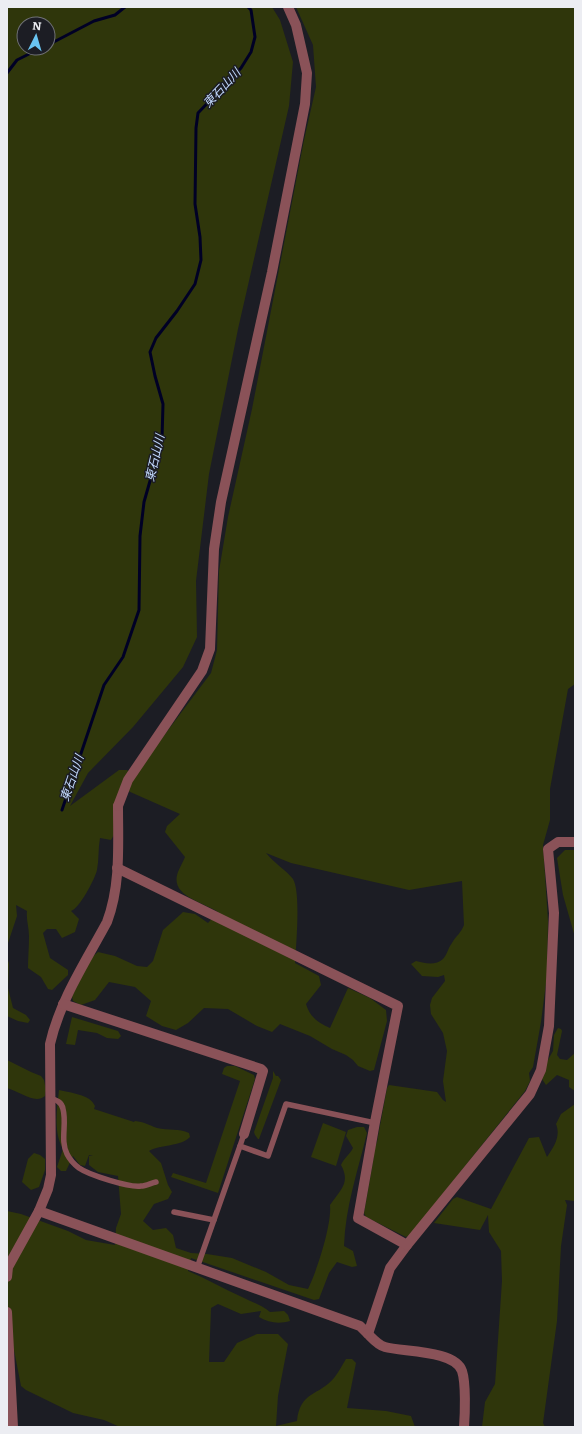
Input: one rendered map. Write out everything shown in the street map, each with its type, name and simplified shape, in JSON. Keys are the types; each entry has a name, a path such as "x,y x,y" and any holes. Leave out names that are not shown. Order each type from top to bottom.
{"street":[{"path":"7,1277 8,1267 39,1211 48,1189 51,1175 50,1044 54,1026 62,1004 107,922 113,907 118,868 118,806 128,780 202,671 210,649 214,549 221,502 272,272 305,104 307,73 296,25 288,7"},
{"path":"368,1334 390,1268 530,1094 542,1070 549,1026 553,963 554,914 548,849 558,842 575,842"},
{"path":"118,868 398,1006 358,1218 407,1245"},
{"path":"62,1004 261,1069 263,1071 244,1134"},
{"path":"39,1211 360,1326 375,1341 384,1347 438,1355 454,1361 462,1370 464,1380 464,1427"},
{"path":"7,1312 13,1427"}],"lane":[{"path":"50,1098 61,1103 64,1109 63,1142 67,1154 73,1163 80,1169 94,1175 129,1185 141,1186 156,1182"},
{"path":"240,1146 268,1156 286,1104 375,1123"},
{"path":"197,1268 244,1134"},
{"path":"174,1212 214,1220"}],"green space":[{"path":"7,7 272,7 280,20 293,62 289,106 238,329 209,474 196,581 197,637 183,667 133,727 88,773 70,806 119,770 127,770 130,773 115,833 111,840 100,838 96,874 82,900 71,911 79,919 75,932 62,938 56,929 47,929 43,933 50,958 68,970 68,975 52,990 48,989 41,977 28,968 29,936 27,911 16,905 17,916 7,946"},
{"path":"296,7 575,7 575,684 568,689 550,789 550,820 543,845 548,921 547,975 541,1022 533,1067 529,1073 530,1081 525,1091 410,1235 406,1237 366,1217 364,1213 374,1156 373,1152 377,1142 387,1088 389,1085 437,1092 446,1102 443,1081 447,1051 443,1033 431,1014 430,1005 432,998 445,981 444,975 438,977 422,976 411,964 416,961 422,963 437,963 443,959 461,930 464,925 462,881 409,890 291,863 266,853 293,879 295,886 297,895 297,920 295,963 319,976 321,985 306,1004 312,1016 318,1022 330,1028 348,988 370,998 386,1010 387,1021 374,1070 370,1071 358,1066 346,1055 332,1049 310,1036 280,1024 272,1032 257,1026 228,1009 204,1008 188,1023 176,1030 162,1026 146,1016 151,1001 135,987 109,982 95,1000 81,1005 73,1001 72,996 91,958 98,952 115,956 137,966 147,967 153,961 163,930 183,912 195,914 208,923 218,912 189,897 178,887 178,872 185,857 165,832 167,826 180,814 128,791 132,778 211,673 217,650 219,571 228,517 252,409 304,140 316,87 313,45"},
{"path":"565,850 575,850 575,937 563,895 557,858"},
{"path":"7,957 9,964 8,988 13,1008 26,1015 30,1020 28,1023 18,1021 7,1016"},
{"path":"72,1017 118,1031 121,1036 118,1039 107,1038 97,1033 78,1030 75,1045 66,1044"},
{"path":"558,1028 562,1031 557,1055 560,1059 567,1060 575,1053 575,1091 569,1087 569,1080 557,1075 546,1085 542,1079 545,1065 553,1051 554,1035"},
{"path":"7,1060 41,1076 44,1080 46,1090 45,1096 37,1099 32,1098 7,1088"},
{"path":"227,1066 235,1066 254,1075 255,1079 218,1193 171,1177 173,1173 206,1183 240,1081 222,1074 224,1068"},
{"path":"273,1071 281,1080 258,1139 254,1132 273,1078"},
{"path":"59,1090 84,1096 92,1102 95,1106 94,1109 157,1128 189,1133 190,1137 186,1140 149,1151 161,1163 168,1185 172,1192 168,1199 154,1204 143,1221 153,1230 166,1228 173,1235 176,1248 191,1253 232,1258 266,1272 289,1285 308,1289 316,1271 323,1247 329,1224 330,1205 345,1182 344,1171 341,1165 353,1148 346,1136 348,1130 357,1127 364,1127 367,1133 349,1203 344,1246 353,1251 357,1266 352,1267 337,1262 329,1273 319,1299 314,1300 191,1258 188,1271 263,1307 270,1312 284,1311 288,1315 290,1321 274,1322 267,1321 259,1317 261,1311 241,1314 218,1304 211,1308 209,1362 224,1362 237,1343 257,1334 278,1334 288,1344 278,1396 276,1426 297,1421 299,1411 306,1399 328,1384 336,1376 346,1359 352,1359 356,1363 347,1408 386,1411 411,1416 415,1427 120,1427 104,1420 73,1413 26,1390 21,1386 14,1350 7,1352 7,1211 21,1214 68,1231 86,1240 115,1245 116,1228 121,1214 118,1176 98,1172 89,1165 89,1156 93,1156 89,1155 85,1166 80,1165 73,1156 66,1171 61,1171 57,1167 63,1149 57,1128"},
{"path":"575,1104 575,1201 565,1200 567,1205 561,1246 557,1321 543,1423 545,1427 482,1427 485,1402 495,1384 502,1281 501,1251 489,1232 488,1215 480,1230 434,1223 453,1199 457,1197 491,1209 529,1138 539,1137 547,1157 556,1141 558,1133 556,1124 561,1114"},
{"path":"323,1123 346,1132 336,1166 311,1157"},
{"path":"34,1153 45,1159 45,1170 39,1187 31,1190 22,1182 28,1159"}],"waterway":[{"path":"56,41 94,21 115,15 125,7"},
{"name":"東石山川","path":"62,810 104,685 123,657 139,610 140,536 144,502 162,439 163,404 150,352 156,338 177,311 195,284 201,260 200,237 195,204 196,128 198,113 241,68 251,52 255,37 251,10 248,7"},
{"path":"7,73 17,60 25,56"}]}
